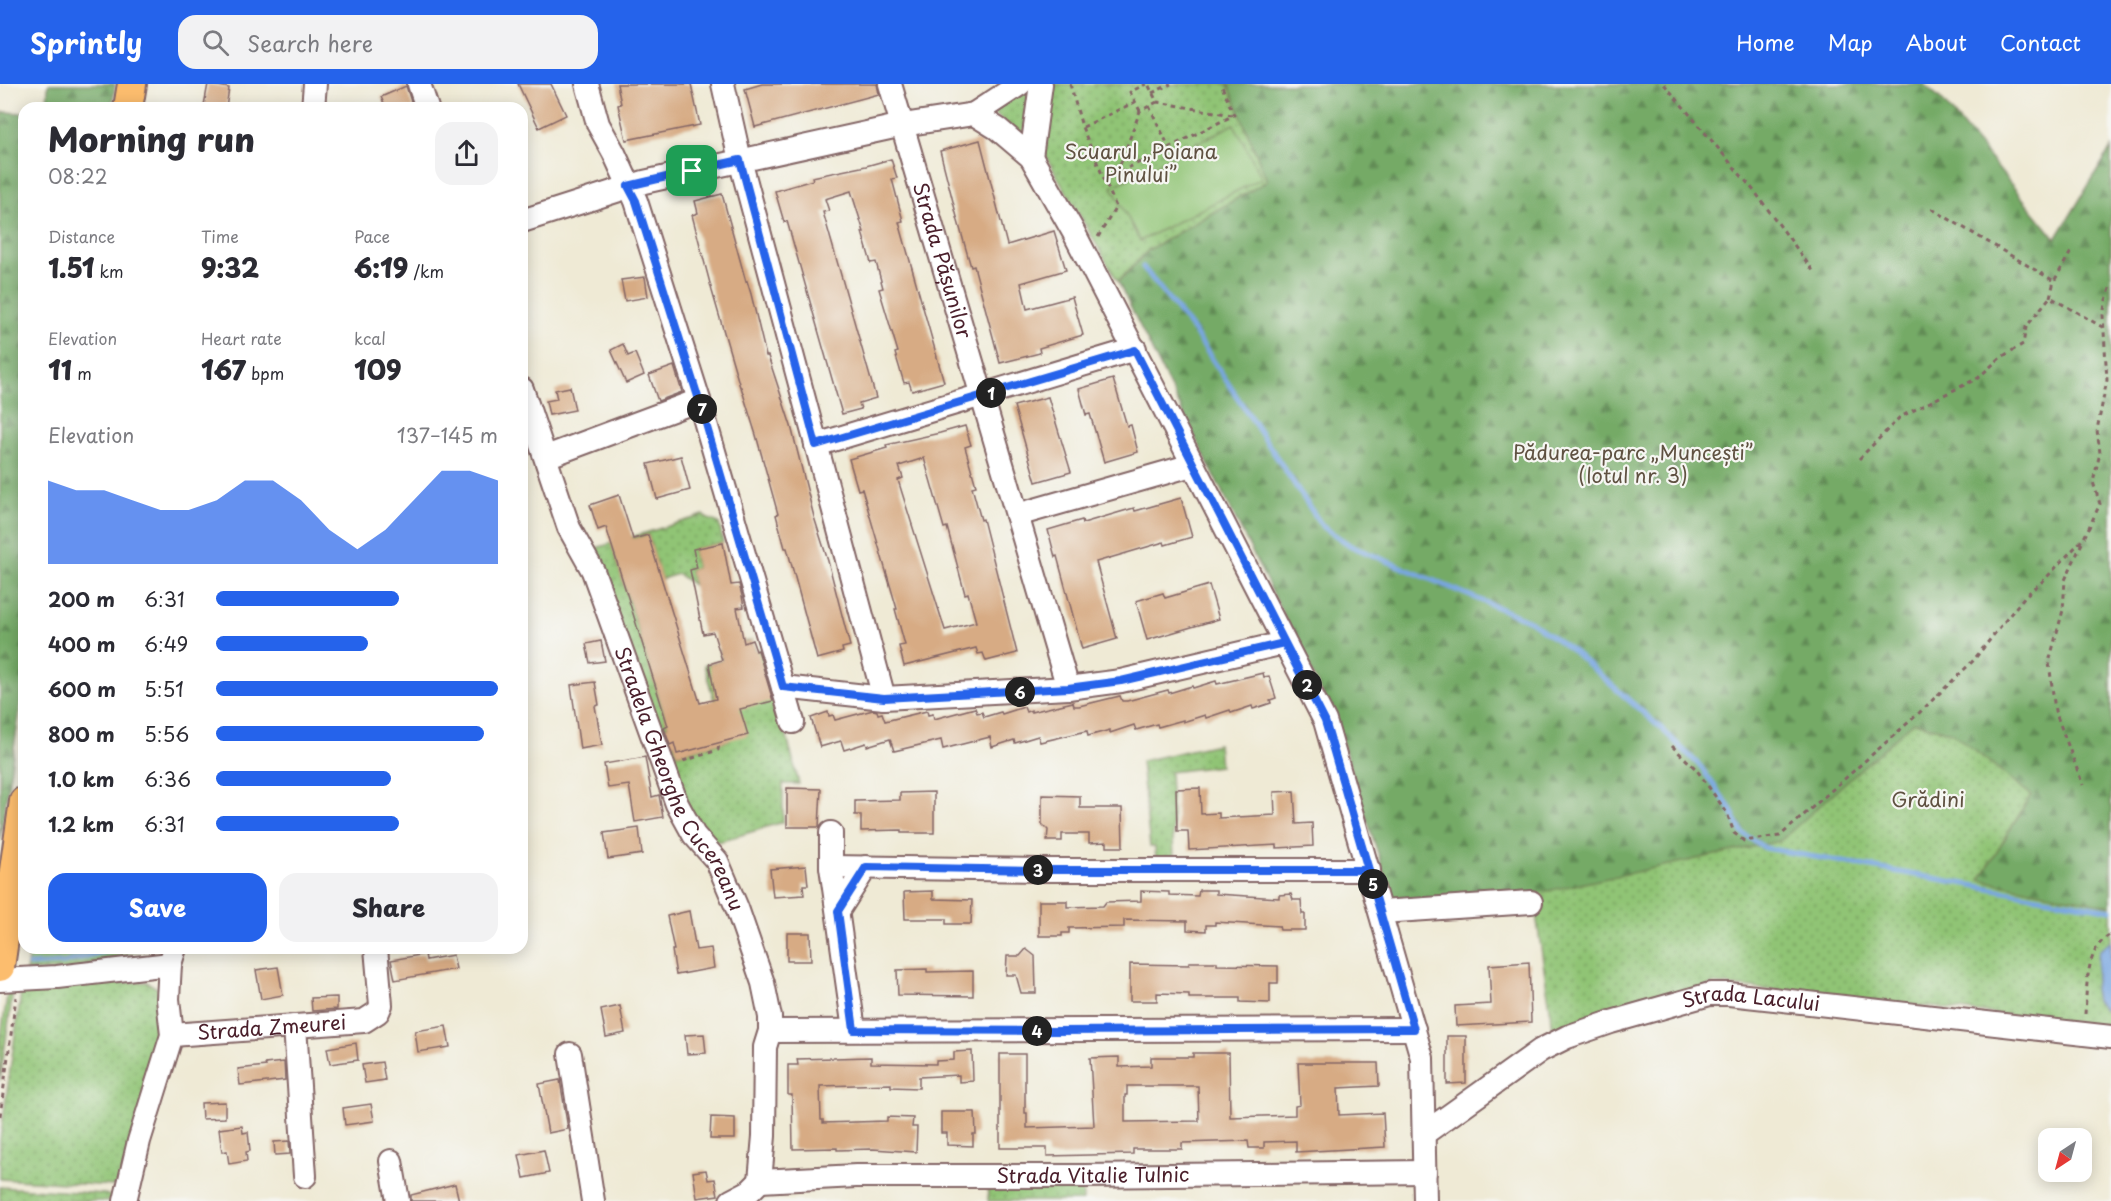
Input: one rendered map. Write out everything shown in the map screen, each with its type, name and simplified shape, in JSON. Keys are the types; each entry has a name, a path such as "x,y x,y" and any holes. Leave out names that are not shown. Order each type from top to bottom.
{"main road":[{"path":"129,102 132,84"},
{"path":"6,975 18,859"}],"street":[{"path":"314,102 315,84"},
{"path":"419,84 425,102"},
{"path":"587,84 598,124 636,201 699,400 793,722"},
{"path":"723,84 740,160 884,698"},
{"name":"Strada Pășunilor","path":"890,84 1068,688"},
{"path":"528,219 628,186 903,125 974,114 1020,84"},
{"path":"1031,157 1041,84"},
{"path":"974,114 998,129 1031,157 1086,256 1325,721 1422,1058 1425,1201"},
{"path":"816,445 1135,350"},
{"path":"546,458 699,400"},
{"name":"Stradela Gheorghe Cucereanu","path":"528,406 569,528 593,571 666,768 677,804 694,835 717,861 737,908 763,983 770,1017 770,1031 765,1047 764,1136 748,1194"},
{"path":"1017,515 1192,465"},
{"path":"783,687 884,698 1068,688 1121,681 1284,643"},
{"path":"831,833 831,867 854,1030"},
{"path":"831,867 1038,870 1369,870"},
{"path":"838,911 866,867"},
{"path":"1381,912 1531,902"},
{"name":"Strada Zmeurei","path":"172,1035 364,1021 378,1012 381,1005 377,954"},
{"path":"6,975 57,977 172,956 168,999 172,1035 139,1141 125,1201"},
{"name":"Strada Lacului","path":"1425,1133 1540,1050 1567,1037 1611,1022 1710,994 1729,994 2111,1037"},
{"path":"295,1026 305,1176"},
{"path":"770,1031 1414,1029"},
{"path":"570,1054 592,1201"},
{"path":"391,1161 398,1201"},
{"name":"Strada Vitalie Tulnic","path":"748,1194 856,1176 1425,1172"}],"path":[{"path":"1070,84 1082,127 1116,207 1086,256"},
{"path":"1140,111 1130,92 1137,86 1147,84 1157,102"},
{"path":"1152,93 1171,84"},
{"path":"1221,84 1233,115"},
{"path":"1664,84 1755,192 1814,272"},
{"path":"1082,127 1135,102"},
{"path":"1117,174 1140,111 1149,106 1157,102 1233,115"},
{"path":"1149,106 1169,147"},
{"path":"1104,180 1233,115"},
{"path":"1932,209 2054,281"},
{"path":"1859,459 1900,417 1978,378 2000,358 2023,344 2026,327 2050,297 2054,281 2072,250"},
{"path":"2083,785 2055,711 2049,662 2063,610 2065,580 2100,504 2093,482 2100,453 2097,430 2107,380 2103,315 2111,286"},
{"path":"2050,297 2104,328"},
{"path":"1672,746 1696,769 1727,813 1734,833 1744,841 1780,836 1918,714 1972,662 2025,596 2084,538"},
{"path":"666,768 718,750 719,743"},
{"path":"2083,1033 2092,958 2097,946 2111,933"},
{"path":"0,1116 6,975"}],"green space":[{"path":"48,84 115,84 113,102 47,102"},
{"path":"1033,84 1023,136 992,112"},
{"name":"Scuarul „Poiana Pinului”","path":"1053,84 1228,84 1267,181 1148,250 1118,282 1045,155"},
{"name":"Pădurea-parc „Muncești” (lotul nr. 3)","path":"1228,84 1924,84 1941,99 2056,239 2111,148 2111,906 2088,902 1533,894 1394,904 1335,719 1118,282 1148,250 1267,181"},
{"path":"3,112 18,113 18,722 0,841 0,133"},
{"path":"1234,124 1262,178 1140,241 1112,187"},
{"path":"704,515 719,523 723,543 693,549 697,568 690,570 693,585 678,574 661,579 648,535 612,546 668,726 657,729 593,549"},
{"path":"752,640 756,651 764,648 799,784 783,784 783,822 712,842 693,819 668,746 674,743 677,754 726,741 704,665 722,660 719,650"},
{"name":"Grădini","path":"1913,722 1951,732 2031,795 1980,880 2111,906 2111,1026 1713,984 1554,1036 1533,894 1780,841"},
{"path":"1218,744 1220,766 1170,772 1174,859 1156,859 1155,847 1150,847 1141,761"},
{"path":"29,954 125,954 69,970 26,971"},
{"path":"147,982 157,988 162,1006 162,1035 123,1180 114,1186 0,1179 0,1140 22,986"},
{"path":"9,984 14,985 0,1081 0,1041"},
{"path":"1082,1183 1083,1201 988,1201 988,1184"},
{"path":"0,1187 105,1194 117,1201 0,1201"}],"water":[{"path":"2111,940 2111,1011 2104,1009 2096,1001 2094,989 2099,951"}],"building":[{"path":"208,84 229,88 227,102 205,102"},
{"path":"518,84 551,84 566,115 539,128"},
{"path":"617,84 691,84 700,125 626,140 618,105 621,104"},
{"path":"762,84 877,84 879,94 755,127 745,89"},
{"path":"406,86 411,102 383,102 381,97"},
{"path":"980,140 1007,245 1054,231 1066,270 1021,283 1027,309 1072,297 1083,335 1039,348 1040,353 1000,363 940,151"},
{"path":"891,159 897,178 892,179 903,221 899,222 944,382 912,391 909,382 904,383 895,353 898,352 879,289 883,288 876,262 871,263 851,191 825,199 829,211 823,212 876,398 859,403 861,409 842,414 787,221 784,222 775,191 813,180 812,177"},
{"path":"722,194 766,356 768,356 791,426 850,646 842,648 843,652 817,659 756,435 712,291 692,215 698,213 695,201"},
{"path":"645,277 648,297 625,301 621,280"},
{"path":"623,344 628,356 635,353 644,375 626,383 611,350"},
{"path":"674,366 682,392 658,401 649,375"},
{"path":"1113,379 1127,426 1131,425 1138,452 1104,462 1090,414 1086,415 1079,389"},
{"path":"570,387 575,410 549,415 546,401 557,399 555,390"},
{"path":"1048,397 1071,472 1036,482 1014,406"},
{"path":"965,426 971,445 965,447 976,486 972,487 981,520 983,519 1017,653 986,661 983,653 978,654 976,648 904,666 899,646 905,645 895,609 897,609 862,489 858,490 849,459 887,448 886,445","holes":["924,458 944,528 947,527 965,594 968,593 976,622 945,630 898,480 903,478 899,466"]},
{"path":"681,456 690,490 657,499 648,464"},
{"path":"619,495 633,539 648,535 700,703 716,699 709,664 722,660 713,632 703,634 690,570 697,568 693,549 723,543 731,585 739,584 742,596 744,607 737,608 744,643 752,640 756,651 758,650 773,701 740,709 748,735 677,754 674,743 670,745 664,728 668,726 606,527 598,530 590,505"},
{"path":"1181,498 1192,537 1165,545 1164,542 1096,562 1117,639 1082,649 1048,530 1082,520 1083,523 1134,508 1135,511"},
{"path":"1209,585 1219,619 1147,640 1136,601 1163,593 1165,598"},
{"path":"601,641 605,661 590,663 586,644"},
{"path":"1263,673 1264,677 1269,676 1276,698 1270,700 1271,703 1253,709 1252,706 1231,713 1230,710 1206,718 1205,715 1183,722 1183,720 1158,727 1157,724 1136,730 1134,725 1110,733 1110,730 1088,736 1087,731 1040,742 1038,736 992,747 990,737 943,749 941,740 894,751 890,739 844,750 841,741 820,747 811,718 828,712 829,716 833,715 835,720 873,710 878,714 882,713 885,721 927,711 928,715 933,714 934,719 975,708 977,713 982,712 984,717 1024,707 1026,712 1031,710 1031,712 1073,702 1074,706 1079,706 1120,696 1122,701 1127,701 1168,690 1169,693 1192,686 1193,688 1216,681 1217,684"},
{"path":"595,682 599,705 595,706 602,745 580,749 571,685"},
{"path":"645,757 652,797 659,795 663,817 635,822 629,785 608,788 604,764"},
{"path":"787,788 821,789 819,827 787,827"},
{"path":"1200,788 1201,814 1219,813 1219,818 1275,815 1274,792 1294,791 1296,824 1312,823 1313,846 1277,848 1277,845 1189,850 1188,831 1177,831 1176,789"},
{"path":"934,792 934,833 901,833 901,830 861,831 861,815 855,815 855,801 900,800 900,793"},
{"path":"1042,795 1080,796 1080,808 1122,808 1123,847 1107,847 1107,842 1089,843 1089,834 1062,834 1062,841 1047,841 1048,830 1042,824"},
{"path":"639,828 642,854 608,859 604,833"},
{"path":"806,866 808,885 803,885 804,895 773,897 770,869"},
{"path":"1199,890 1216,890 1216,894 1279,898 1279,895 1291,894 1293,900 1301,900 1302,914 1305,914 1305,930 1280,930 1279,926 1215,922 1215,925 1206,925 1206,931 1187,930 1187,921 1124,920 1124,927 1069,928 1069,933 1062,933 1062,936 1039,936 1039,901 1067,901 1067,907 1103,906 1106,902 1141,901 1141,891 1198,896"},
{"path":"933,891 933,899 972,900 971,924 946,924 946,919 905,919 904,892"},
{"path":"689,911 696,950 711,948 714,968 676,975 667,916"},
{"path":"787,933 810,933 811,961 787,961"},
{"path":"1026,949 1035,956 1036,993 1021,993 1016,975 1006,975 1007,956 1020,956"},
{"path":"425,954 426,960 453,955 456,969 395,980 391,960"},
{"path":"1189,962 1278,966 1278,983 1270,983 1270,1003 1240,1002 1240,998 1189,998 1189,994 1157,993 1157,1001 1130,1001 1130,964 1189,965"},
{"path":"1529,962 1531,1022 1456,1026 1455,1006 1491,1004 1489,965"},
{"path":"278,967 283,995 261,999 256,970"},
{"path":"927,969 927,972 973,971 973,996 898,995 897,970"},
{"path":"337,997 337,1009 312,1011 311,998"},
{"path":"620,1006 625,1033 606,1037 601,1010"},
{"path":"446,1026 450,1047 418,1052 415,1031"},
{"path":"704,1034 706,1053 687,1054 685,1035"},
{"path":"1447,1036 1466,1036 1466,1083 1447,1084"},
{"path":"356,1043 358,1060 330,1064 327,1048"},
{"path":"972,1051 973,1081 959,1082 959,1075 919,1077 919,1088 891,1087 891,1084 820,1086 823,1123 887,1121 887,1117 913,1118 912,1127 917,1127 916,1152 873,1149 837,1150 837,1148 793,1149 792,1095 788,1095 788,1065 798,1065 797,1059 871,1057 871,1063 936,1064 936,1061 954,1060 954,1052"},
{"path":"1193,1053 1229,1053 1230,1117 1295,1115 1295,1106 1300,1105 1298,1063 1378,1063 1379,1086 1338,1088 1339,1115 1383,1113 1385,1147 1296,1152 1296,1141 1264,1142 1264,1148 1249,1148 1248,1141 1182,1143 1182,1149 1133,1149 1133,1154 1047,1156 1047,1148 1000,1148 1000,1054 1025,1054 1027,1128 1094,1126 1090,1058 1119,1057 1119,1067 1151,1066 1151,1057 1193,1057","holes":["1127,1086 1198,1086 1199,1121 1125,1122"]},
{"path":"284,1062 285,1080 240,1085 238,1069"},
{"path":"382,1062 385,1080 365,1083 362,1065"},
{"path":"560,1080 568,1129 548,1133 539,1084"},
{"path":"225,1102 225,1118 202,1119 201,1103"},
{"path":"371,1104 374,1121 345,1125 343,1108"},
{"path":"941,1112 975,1112 976,1134 973,1134 973,1146 947,1145 947,1133 941,1133"},
{"path":"711,1117 735,1118 735,1139 710,1139"},
{"path":"242,1126 243,1133 248,1132 250,1151 246,1152 247,1161 229,1164 227,1151 222,1152 219,1129"},
{"path":"289,1141 290,1154 275,1155 274,1142"},
{"path":"544,1150 549,1173 524,1178 519,1155"},
{"path":"706,1170 708,1180 715,1179 718,1195 697,1198 693,1172"},
{"path":"455,1184 459,1201 411,1201 411,1195"}],"waterway":[{"path":"1143,267 1193,330 1322,526 1351,546 1530,621 1574,652 1663,730 1700,766 1730,808 1742,833 1765,848 2111,910"},
{"path":"29,965 64,963 95,954"}],"route":[{"path":"692,171 628,186 636,201 699,400 783,687 884,698 1068,688 1121,681 1284,643 1325,721 1347,795 1369,870 1414,1029 854,1030 838,911 866,867 1038,870 1369,870 1325,721 1135,350 816,445 740,160 692,171"}]}
